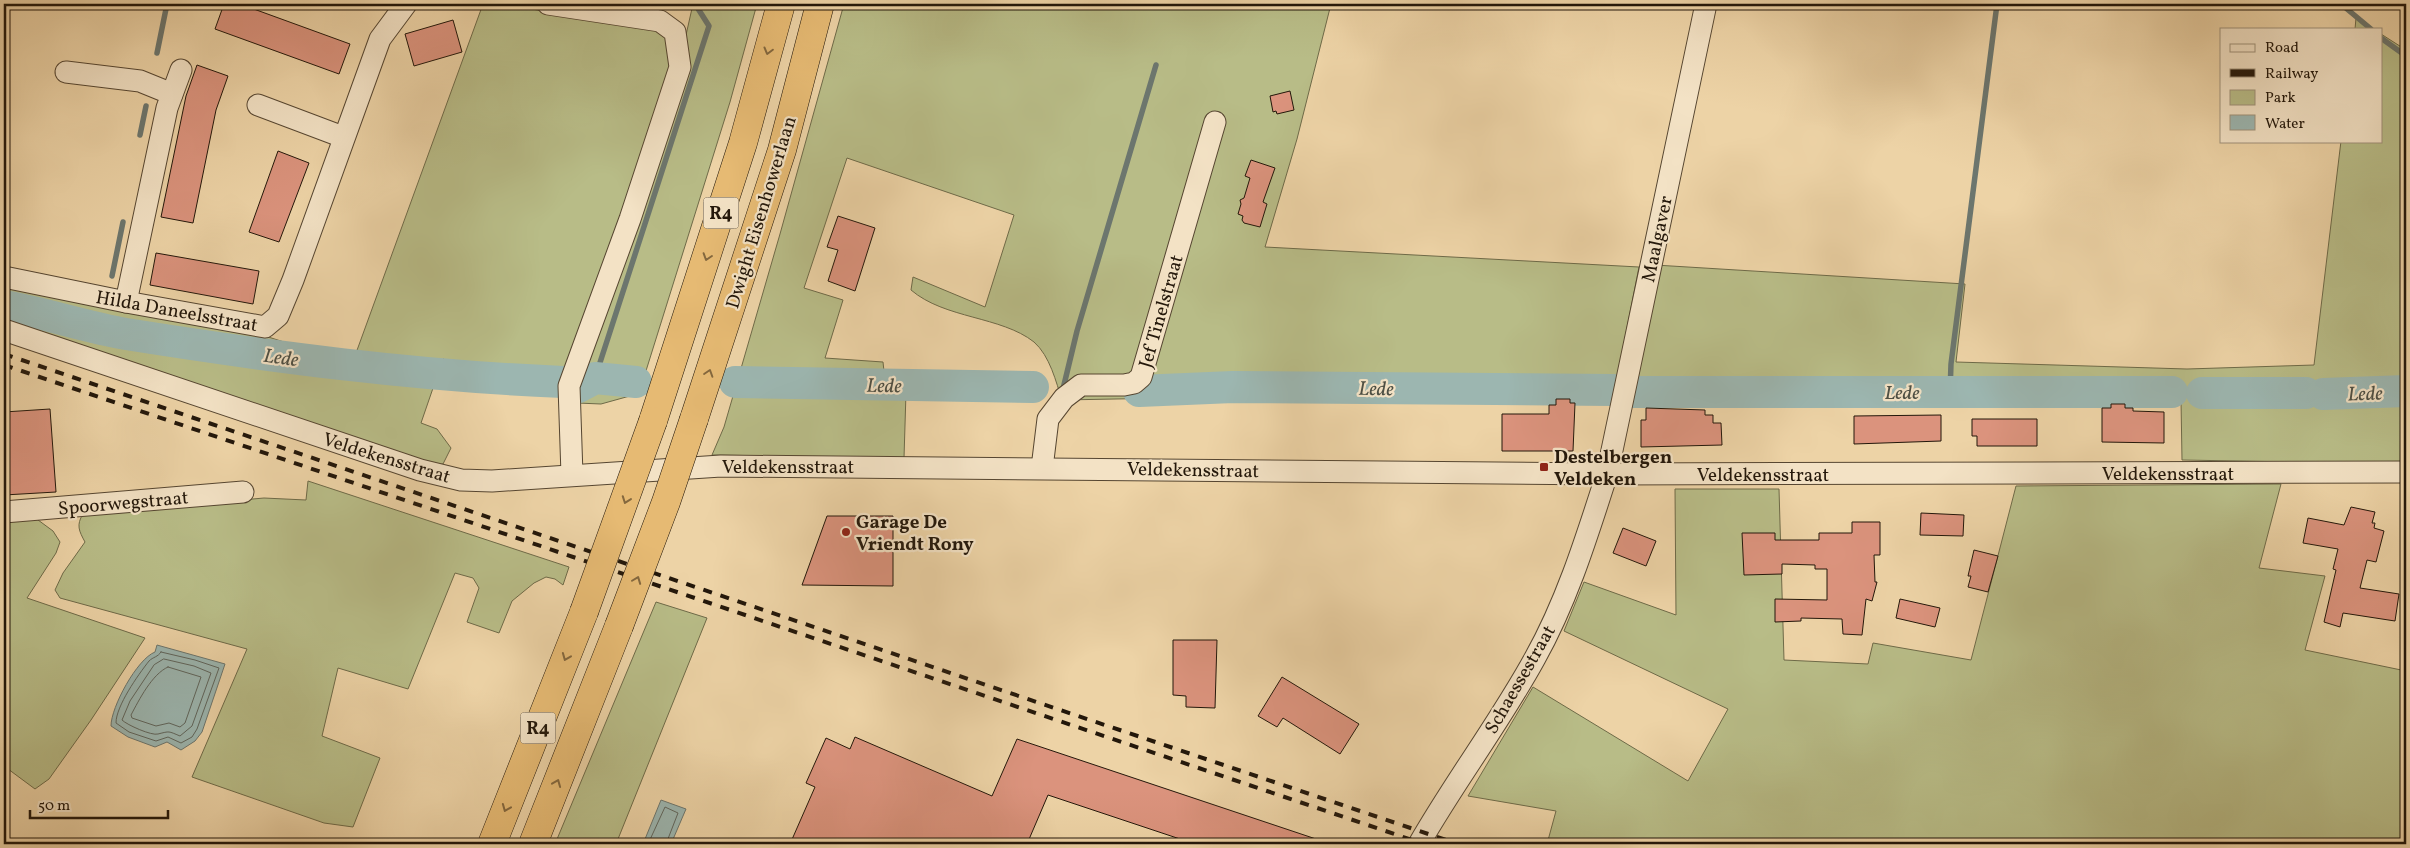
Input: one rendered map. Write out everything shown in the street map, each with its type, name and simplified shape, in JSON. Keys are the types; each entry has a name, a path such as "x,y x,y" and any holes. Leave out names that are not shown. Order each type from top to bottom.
{"highway":[{"name":"Dwight Eisenhowerlaan","path":"492,844 584,612 653,421 743,143 781,4"},
{"name":"Dwight Eisenhowerlaan","path":"533,844 666,502 782,150 820,4"}],"street":[{"name":"Hilda Daneelsstraat","path":"4,277 126,302 265,327 278,316 293,280 380,38 406,4"},
{"path":"548,4 660,21 675,32 680,68 630,219 568,386 572,475"},
{"name":"Maalgaver","path":"1607,474 1706,4"},
{"path":"126,302 167,108 181,70"},
{"path":"66,72 140,81 172,94"},
{"path":"258,105 343,137"},
{"name":"Jef Tinelstraat","path":"1042,468 1048,419 1064,398 1081,386 1124,385 1134,383 1141,377 1215,122"},
{"name":"Veldekensstraat","path":"4,330 420,470 461,480 492,481 720,466 1607,474 2406,472"},
{"name":"Schaessestraat","path":"1418,844 1535,658 1584,547 1607,474"},
{"name":"Spoorwegstraat","path":"4,512 243,492"}],"green space":[{"path":"483,4 502,4 686,35 693,4 757,4 730,102 645,374 637,394 601,404 577,403 443,359 421,423 437,429 451,448 443,464 431,466 4,324 4,283 256,333 352,364"},
{"path":"844,4 1331,4 1297,139 1265,247 1639,267 1612,404 1222,397 1062,400 1048,362 1034,342 1021,333 1006,327 940,307 911,290 913,277 985,307 1014,215 847,158 804,288 843,300 825,358 883,362 886,390 906,392 904,458 712,455 724,427"},
{"path":"2356,18 2371,28 2355,28"},
{"path":"2382,35 2406,50 2406,464 2182,460 2181,400 1632,399 1655,265 1965,284 1956,362 2187,369 2314,365 2341,142 2382,142"},
{"path":"308,481 569,567 563,585 555,579 546,577 534,583 512,601 499,633 467,622 479,588 473,578 455,573 408,689 338,668 322,736 380,758 353,827 324,823 192,777 247,649 60,598 55,590 63,573 85,542 79,528 83,514 264,498 306,500"},
{"path":"2281,484 2259,568 2325,576 2305,650 2406,671 2406,844 1547,844 1556,811 1468,796 1533,687 1688,781 1728,709 1564,631 1584,582 1676,615 1675,489 1779,489 1784,660 1868,664 1873,643 1971,660 2016,486"},
{"path":"34,517 53,531 60,542 56,553 27,598 145,638 91,720 49,779 35,789 4,766 4,518"},
{"path":"656,602 707,618 616,844 555,844"}],"water":[{"path":"157,645 225,664 202,732 195,741 181,750 167,742 155,747 128,737 111,726 115,707 126,685 133,673 148,656 155,652"},
{"path":"661,800 686,809 671,844 643,844"}],"building":[{"path":"224,4 240,4 350,44 339,74 215,29"},
{"path":"453,20 462,52 414,66 405,34"},
{"path":"197,65 228,76 216,110 193,223 161,217 186,96"},
{"path":"1290,91 1294,110 1277,114 1276,111 1273,112 1270,96"},
{"path":"278,151 309,163 279,242 249,232"},
{"path":"1251,160 1275,168 1263,202 1267,204 1260,227 1244,223 1242,220 1243,216 1238,214 1241,204 1240,200 1244,198 1250,178 1245,176"},
{"path":"838,216 875,228 855,291 828,281 838,250 827,247"},
{"path":"156,253 259,271 253,304 150,285"},
{"path":"1556,399 1570,399 1570,403 1575,403 1573,451 1502,451 1502,414 1549,414 1549,405 1556,405"},
{"path":"2111,404 2125,404 2125,408 2133,408 2133,411 2164,412 2164,443 2102,442 2102,408 2111,408"},
{"path":"1646,408 1705,410 1705,415 1713,415 1713,423 1721,423 1722,445 1641,447 1641,420 1646,420"},
{"path":"50,409 56,492 4,495 4,412"},
{"path":"1941,415 1941,441 1854,444 1854,416"},
{"path":"1972,419 2037,419 2037,446 1977,446 1977,436 1972,436"},
{"path":"2351,507 2375,512 2372,523 2375,523 2374,528 2384,531 2376,562 2367,560 2360,588 2399,594 2395,621 2343,613 2340,627 2324,622 2336,570 2333,569 2338,549 2303,543 2308,518 2344,525"},
{"path":"1921,513 1964,515 1963,536 1920,535"},
{"path":"827,516 893,516 893,586 802,585"},
{"path":"1852,522 1880,522 1880,555 1874,555 1875,582 1877,582 1872,601 1866,599 1862,635 1843,634 1842,619 1801,618 1801,621 1775,622 1775,599 1827,600 1827,569 1815,569 1815,565 1782,564 1782,574 1744,575 1742,533 1775,533 1775,540 1819,540 1819,533 1852,533"},
{"path":"1623,528 1656,541 1646,566 1613,553"},
{"path":"1974,550 1998,556 1988,592 1968,587 1971,576 1968,576"},
{"path":"1900,599 1940,608 1935,627 1896,618"},
{"path":"1173,640 1217,640 1215,708 1186,707 1186,696 1173,695"},
{"path":"1282,677 1359,724 1340,754 1283,718 1277,727 1258,716"},
{"path":"855,737 992,796 1017,739 1325,842 1324,844 1195,844 1048,795 1027,844 790,844 815,787 806,783 826,738 850,749"}],"waterway":[{"path":"157,53 167,4"},
{"path":"1950,392 1951,364 1997,4"},
{"path":"2341,4 2370,28"},
{"path":"595,378 709,26 697,7"},
{"path":"2382,39 2406,56"},
{"path":"1063,389 1077,331 1156,65"},
{"path":"140,135 146,106"},
{"path":"112,276 123,222"},
{"name":"Lede","path":"4,306 126,334 235,350 398,370 563,382"},
{"name":"Lede","path":"578,387 595,378 636,382"},
{"name":"Lede","path":"735,382 1033,387"},
{"name":"Lede","path":"1139,391 1233,387 1613,390"},
{"name":"Lede","path":"2323,394 2406,391"},
{"name":"Lede","path":"1633,392 2172,392"},
{"name":"Lede","path":"2202,393 2306,393"}],"railway":[{"path":"4,354 1458,844"},
{"path":"4,365 1424,844"}],"place":[{"name":"Destelbergen Veldeken","path":"1544,467"},
{"name":"Garage De Vriendt Rony","path":"846,532"}]}
